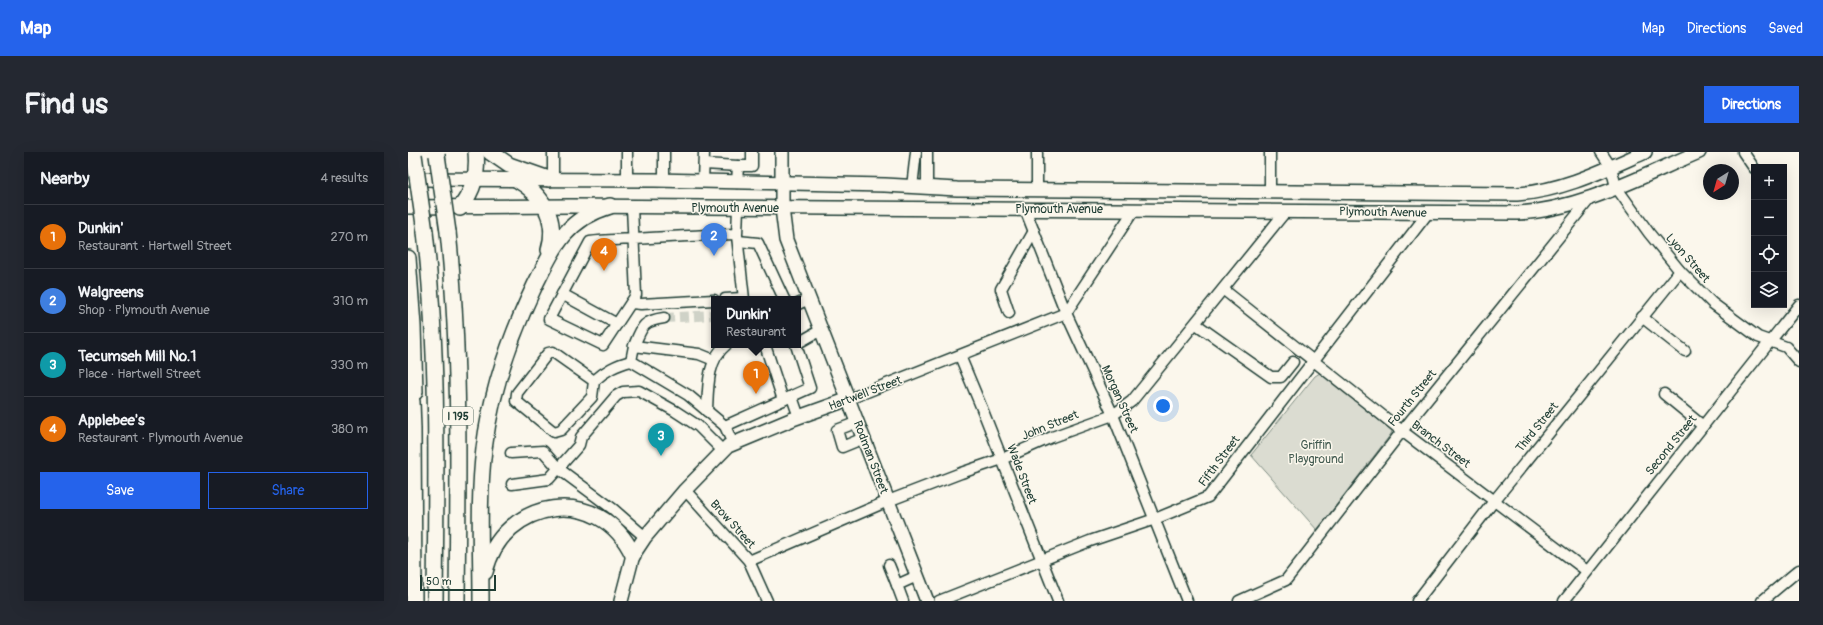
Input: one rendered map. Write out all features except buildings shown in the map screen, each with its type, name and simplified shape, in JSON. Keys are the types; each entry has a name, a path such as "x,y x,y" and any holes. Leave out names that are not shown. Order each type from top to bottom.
{"highway":[{"path":"460,208 469,195 476,179 476,152"},
{"path":"490,152 509,165 551,179"},
{"name":"I 195","path":"414,154 425,232 431,296 435,370 435,601"},
{"name":"I 195","path":"437,154 448,232 454,300 458,375 457,601"},
{"path":"481,599 481,487 486,431 495,389 508,348 519,319 543,268 550,249 552,234 551,219 546,206 536,194 516,179"},
{"path":"543,268 557,244 568,230 588,215 610,206"},
{"path":"408,258 414,346 414,601"},
{"path":"408,380 412,402 413,429"},
{"path":"408,538 413,499"},
{"path":"481,599 486,568 497,543 516,524 528,516 543,511 569,508 597,515 621,536 633,555"}],"main road":[{"name":"Rodman Street","path":"782,152 782,208 786,240 804,302 822,330 927,601"},
{"name":"Plymouth Avenue","path":"408,179 664,180 1037,190 1526,193 1564,186 1645,152"},
{"name":"Plymouth Avenue","path":"408,207 460,208 610,206 1428,213 1529,212 1560,207 1593,196 1699,152"},
{"name":"Hartwell Street","path":"621,601 633,555 645,538 685,490 728,448 799,417 849,399"}],"street":[{"path":"551,179 553,152"},
{"path":"627,152 627,180"},
{"path":"664,152 664,180"},
{"path":"703,182 704,152"},
{"path":"704,164 752,166 752,152"},
{"path":"912,186 916,152"},
{"path":"927,152 927,188"},
{"path":"1037,152 1037,190"},
{"path":"1270,152 1270,192"},
{"name":"Lyon Street","path":"1601,152 1611,167 1616,187 1649,233 1680,271 1712,303 1758,337 1786,347 1798,358"},
{"path":"1743,152 1751,164"},
{"path":"738,166 738,183"},
{"name":"Fourth Street","path":"1239,601 1286,580 1402,431 1593,196"},
{"path":"632,207 634,239 636,295 604,345 550,319 590,242 605,239 634,239 738,238 758,243 783,296"},
{"path":"738,208 738,238 744,296"},
{"name":"Morgan Street","path":"1025,209 1066,313 1113,415 1187,601"},
{"path":"1066,313 1134,210"},
{"name":"John Street","path":"749,561 888,501 961,472 1002,459 1052,437 1113,415 1132,401 1224,290 1286,211"},
{"name":"Fifth Street","path":"939,601 1090,541 1155,519 1208,497 1428,213"},
{"path":"1010,313 1001,289 1034,231"},
{"name":"Third Street","path":"1417,601 1494,501 1680,271"},
{"name":"Branch Street","path":"1224,290 1402,431 1587,571"},
{"path":"562,294 617,324"},
{"path":"631,303 641,304 711,300"},
{"name":"Second Street","path":"1564,601 1772,341 1799,305"},
{"name":"Hartwell Street","path":"849,399 1066,313"},
{"path":"1642,317 1685,351"},
{"path":"632,361 634,346 641,327 650,320 664,318"},
{"path":"1196,324 1271,377 1281,377 1293,362"},
{"path":"801,342 822,330"},
{"path":"634,346 699,354 714,360"},
{"path":"707,411 709,377 714,360 724,348"},
{"path":"765,348 787,398 799,417"},
{"path":"725,426 810,388 798,348"},
{"path":"594,381 553,352 548,353 517,393 516,401 554,432 562,430 592,397 594,381 603,372 615,366 632,361 688,395 725,426 728,448"},
{"name":"Wade Street","path":"960,356 1058,601"},
{"path":"512,484 549,479 579,445 581,437 616,396 623,392 639,391 675,411 728,448"},
{"path":"1664,394 1703,426"},
{"path":"858,422 837,430 842,447 864,438"},
{"path":"511,453 543,451 559,469 613,509 645,538"},
{"name":"Brow Street","path":"685,490 749,561 767,601"},
{"path":"889,565 903,601"},
{"path":"1762,601 1799,570"},
{"path":"897,585 917,576"}],"green space":[{"name":"Griffin Playground","path":"1320,373 1392,431 1317,530 1251,455 1315,376"}],"tunnel":[{"path":"664,318 711,315"}],"place":[{"name":"Walgreens","path":"714,256"},
{"name":"Applebee's","path":"604,271"},
{"name":"Dunkin'","path":"756,394"},
{"name":"Tecumseh Mill No.1","path":"661,456"}]}
